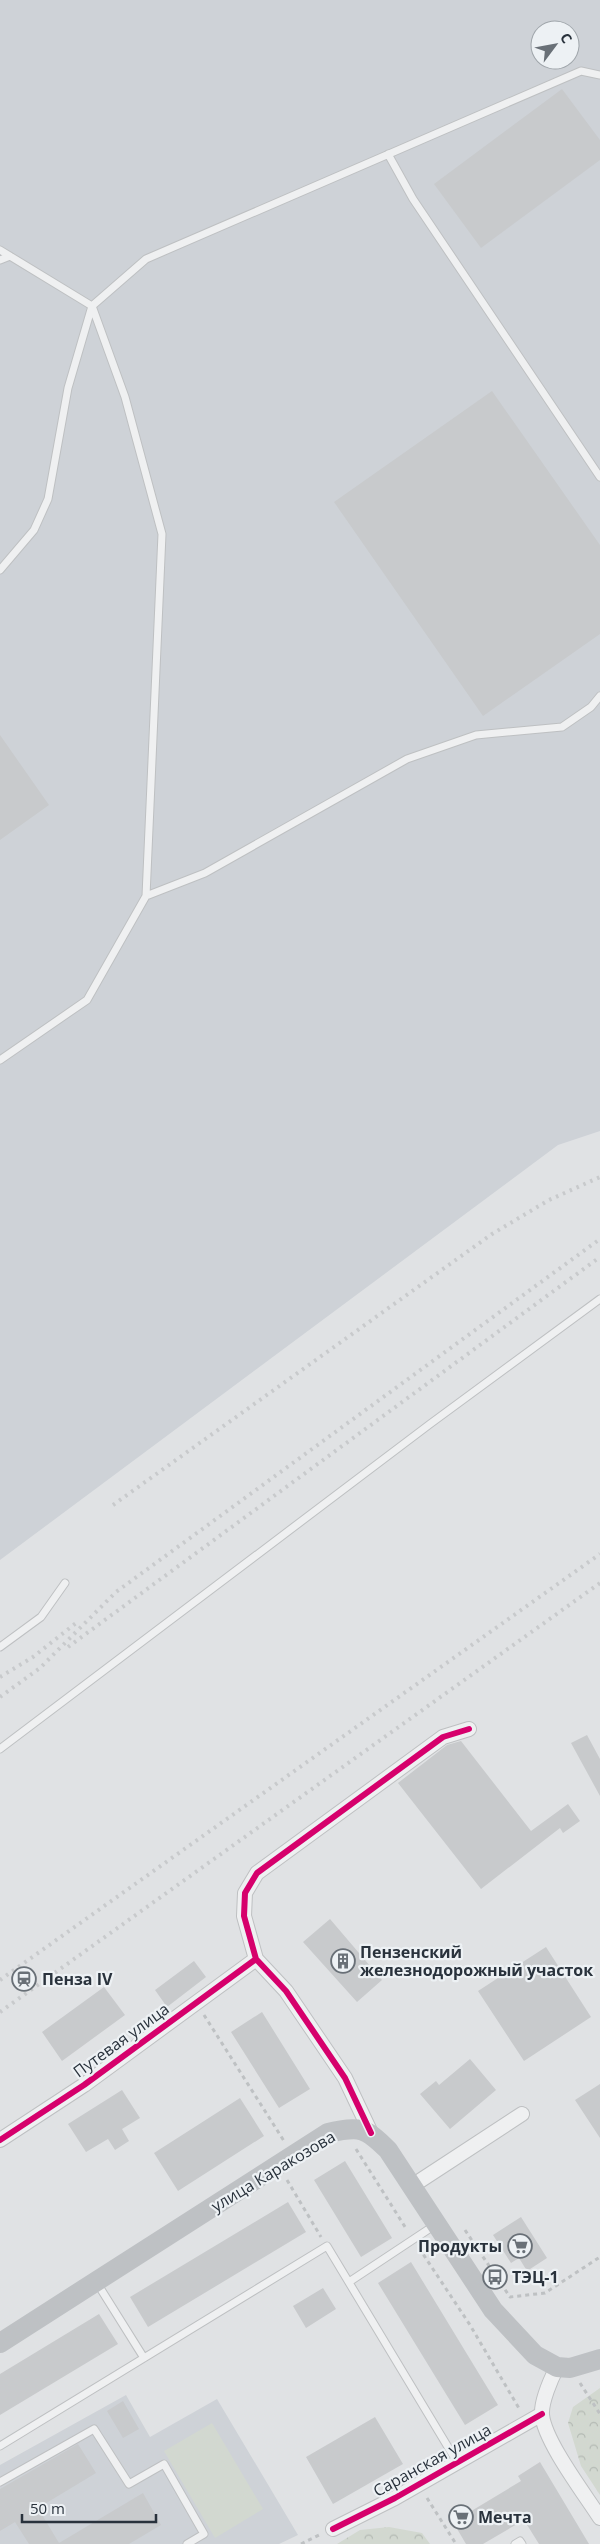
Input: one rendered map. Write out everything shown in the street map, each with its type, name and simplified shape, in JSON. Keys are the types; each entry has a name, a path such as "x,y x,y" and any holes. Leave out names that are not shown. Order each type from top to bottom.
{"main road":[{"name":"улица Каракозова","path":"0,2344 97,2282 286,2169 328,2133 351,2128 371,2133"},
{"path":"371,2133 388,2150 494,2310 535,2355 563,2367 600,2359"}],"street":[{"path":"371,2133 345,2078 286,1991 256,1959 244,1916 245,1893 257,1873 443,1737 469,1729"},
{"name":"Путевая улица","path":"0,2140 84,2085 256,1959"},
{"path":"412,2186 522,2114"},
{"path":"563,2367 549,2384 542,2414 551,2440 600,2518"},
{"name":"Саранская улица","path":"333,2528 419,2485 542,2414"}],"lane":[{"path":"0,570 34,530 48,499 68,388 92,306 146,259 581,70 600,75"},
{"path":"388,154 413,199 600,477"},
{"path":"0,250 92,306 125,397 162,534 146,896 87,1000 0,1060"},
{"path":"0,260 10,256"},
{"path":"146,896 205,873 408,759 476,735 562,728 591,707 600,696"},
{"path":"0,1749 430,1424 600,1299"},
{"path":"0,1647 41,1616 65,1583"},
{"path":"349,2282 437,2224"},
{"path":"0,2446 327,2246 457,2462"},
{"path":"97,2282 144,2358"},
{"path":"0,2482 94,2429 129,2484 164,2464 204,2534 187,2544"},
{"path":"515,2544 520,2541 522,2544"}],"path":[{"path":"197,2002 286,2145 285,2178 327,2246"},
{"path":"354,2145 470,2326 527,2422"},
{"path":"461,2224 510,2297 545,2293 600,2257"},
{"path":"563,2367 600,2414"},
{"path":"419,2485 456,2544"},
{"path":"301,2544 333,2528"}],"shaded area":[{"path":"0,0 600,0 600,1131 558,1145 0,1560"},
{"path":"126,2395 150,2437 217,2399 298,2535 279,2544 0,2544 0,2465"}],"green space":[{"path":"600,2388 600,2495 581,2466 568,2423 573,2407"},
{"path":"212,2423 263,2509 215,2538 164,2451"},
{"path":"389,2527 422,2533 430,2544 337,2544 360,2530"}],"building":[{"path":"562,89 600,140 600,160 481,248 434,184"},
{"path":"492,391 600,545 600,634 483,716 334,502"},
{"path":"0,735 49,805 0,840"},
{"path":"587,1735 600,1759 600,1796 571,1743"},
{"path":"461,1741 531,1831 568,1804 580,1821 563,1833 560,1828 481,1889 398,1783 447,1745"},
{"name":"Пензенский железнодорожный участок","path":"330,1919 382,1980 357,2002 303,1942"},
{"path":"546,1947 591,2017 524,2061 478,1991"},
{"path":"194,1961 206,1977 167,2007 155,1990"},
{"path":"104,1987 125,2015 62,2061 42,2032"},
{"path":"262,2012 310,2089 279,2108 231,2032"},
{"path":"470,2059 496,2090 450,2129 420,2094 436,2081 439,2085"},
{"path":"600,2084 600,2138 575,2100"},
{"path":"122,2090 140,2118 122,2129 129,2141 115,2150 108,2139 86,2152 68,2124"},
{"path":"240,2098 264,2136 178,2191 154,2153"},
{"path":"345,2161 392,2238 361,2257 314,2180"},
{"path":"288,2202 306,2232 148,2327 130,2297"},
{"name":"Продукты","path":"521,2217 547,2258 527,2271 519,2258 511,2263 493,2235"},
{"path":"411,2262 498,2405 465,2425 378,2283"},
{"path":"323,2288 336,2309 306,2328 293,2306"},
{"path":"99,2314 118,2344 0,2415 0,2374"},
{"path":"123,2401 139,2429 123,2438 107,2411"},
{"path":"375,2417 403,2464 333,2504 306,2457"},
{"path":"78,2444 96,2473 38,2508 59,2543 143,2493 161,2525 129,2544 29,2544 15,2522 0,2531 0,2489"},
{"path":"540,2462 589,2544 539,2544 524,2520 483,2544 466,2544 453,2522 521,2481 518,2476"}],"railway":[{"path":"113,1505 492,1234 549,1200 600,1177"},
{"path":"0,1697 40,1668 116,1592 600,1239"},
{"path":"68,1647 600,1257"},
{"path":"0,1980 600,1554"},
{"path":"0,2012 600,1583"},
{"path":"0,1677 33,1657 76,1623"}],"cycle path":[{"path":"371,2133 345,2078 286,1991 256,1959 244,1916 245,1893 257,1873 443,1737 469,1729"},
{"path":"0,2140 84,2085 256,1959"},
{"path":"333,2529 395,2498 542,2414"}],"place":[{"name":"Пензенский железнодорожный участок","path":"343,1961"},
{"name":"Пенза IV","path":"24,1979"},
{"name":"Продукты","path":"520,2246"},
{"name":"ТЭЦ-1","path":"495,2277"},
{"name":"Мечта","path":"461,2517"}]}
